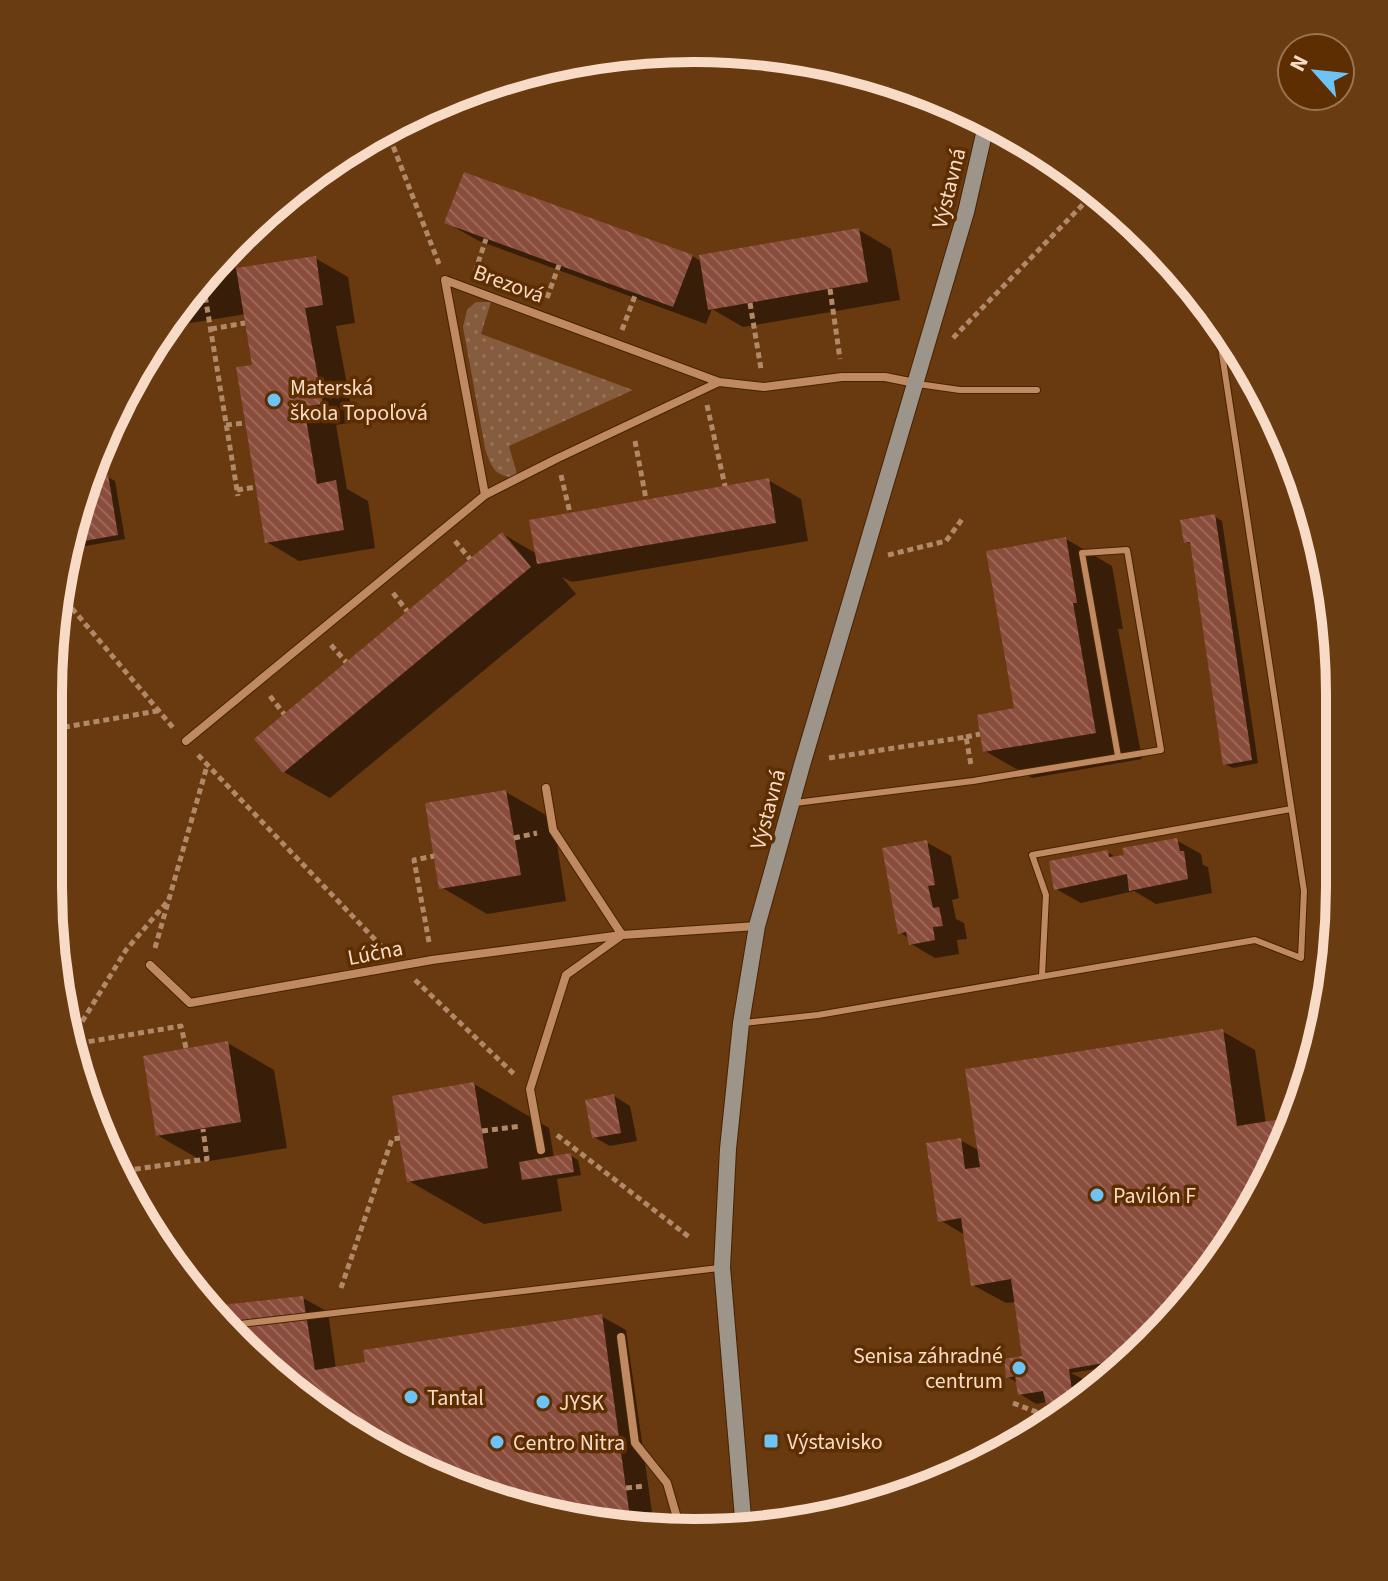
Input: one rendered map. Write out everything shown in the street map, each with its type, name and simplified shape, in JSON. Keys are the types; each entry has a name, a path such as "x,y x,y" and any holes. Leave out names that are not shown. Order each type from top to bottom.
{"street":[{"name":"Výstavná","path":"743,1517 722,1267 728,1149 741,1023 757,926 966,212 984,133"},
{"name":"Brezová","path":"485,495 445,280 719,382 764,387 842,377 885,377 915,383"},
{"name":"Brezová","path":"186,741 485,495 719,382"},
{"path":"541,1150 530,1089 566,975 622,935 553,830 546,788"},
{"name":"Lúčna","path":"150,965 190,1003 432,960 622,935 757,926"},
{"path":"621,1337 635,1443 667,1483 677,1519"}],"lane":[{"path":"741,1023 818,1015 1255,940 1301,958 1304,891 1221,347"},
{"path":"915,383 960,390 1037,390"},
{"path":"792,803 973,781 1161,750 1127,550 1082,553 1118,756"},
{"path":"1042,976 1046,895 1032,855 1291,809"},
{"path":"238,1324 722,1267"}],"path":[{"path":"391,140 445,280"},
{"path":"950,342 1087,200"},
{"path":"469,288 486,239"},
{"path":"541,314 559,265"},
{"path":"830,289 842,377"},
{"path":"617,343 636,293"},
{"path":"205,294 238,493 256,487"},
{"path":"750,303 764,387"},
{"path":"211,329 245,323"},
{"path":"703,389 725,486"},
{"path":"226,425 245,423"},
{"path":"632,423 646,499"},
{"path":"558,458 570,513"},
{"path":"888,555 946,541 963,518"},
{"path":"68,604 157,711 186,741"},
{"path":"62,728 157,711"},
{"path":"829,758 980,734"},
{"path":"966,737 973,781"},
{"path":"150,965 207,765 400,966 530,1089"},
{"path":"432,960 414,860 434,856"},
{"path":"78,1028 126,950 170,898"},
{"path":"82,1043 181,1026 186,1048"},
{"path":"482,1131 536,1121 689,1237"},
{"path":"129,1170 207,1159 203,1129"},
{"path":"341,1288 392,1139 400,1138"},
{"path":"1013,1403 1042,1414"}],"shaded area":[{"path":"476,302 491,302 481,334 633,390 509,446 518,478 499,473 490,462 485,448 463,327 467,310"}],"building":[{"path":"464,172 693,255 673,307 444,223"},
{"path":"859,228 868,282 708,310 699,255"},
{"path":"316,256 323,305 305,308 323,404 304,407 317,484 336,480 344,530 265,543 236,367 252,365 236,268"},
{"path":"108,474 118,535 81,542 96,491 102,475"},
{"path":"769,478 776,523 537,564 529,520"},
{"path":"1215,514 1252,760 1223,765 1190,542 1184,543 1180,520"},
{"path":"502,532 531,567 283,773 254,739"},
{"path":"1066,537 1077,603 1073,603 1096,733 983,752 977,715 1014,708 986,551"},
{"path":"506,790 521,875 439,889 425,803"},
{"path":"1177,838 1180,851 1184,851 1188,879 1129,891 1127,874 1054,890 1049,861 1108,850 1109,857 1124,855 1122,848"},
{"path":"927,840 935,885 928,886 933,908 939,907 943,926 933,927 935,940 909,945 906,932 898,934 882,848"},
{"name":"Pavilón F","path":"1223,1029 1237,1126 1282,1119 1241,1203 1195,1272 1169,1304 1111,1362 1069,1369 1072,1393 1060,1401 1046,1404 1043,1391 1018,1395 1015,1376 1006,1378 1004,1359 1022,1356 1011,1279 971,1286 961,1218 938,1222 926,1143 961,1138 965,1169 980,1167 965,1069"},
{"path":"228,1041 241,1122 156,1136 143,1056"},
{"path":"474,1082 488,1168 407,1182 392,1096"},
{"path":"614,1094 621,1133 592,1138 585,1100"},
{"path":"571,1153 574,1172 522,1180 519,1162"},
{"name":"Centro Nitra","path":"303,1296 315,1370 365,1362 363,1350 602,1314 630,1516 530,1497 452,1471 414,1454 309,1388 277,1362 220,1305"}],"place":[{"name":"Materská škola Topoľová","path":"274,400"},
{"name":"Pavilón F","path":"1097,1195"},
{"name":"Senisa záhradné centrum","path":"1019,1368"},
{"name":"Tantal","path":"411,1397"},
{"name":"JYSK","path":"543,1402"},
{"name":"Výstavisko","path":"771,1441"},
{"name":"Centro Nitra","path":"497,1442"}]}
